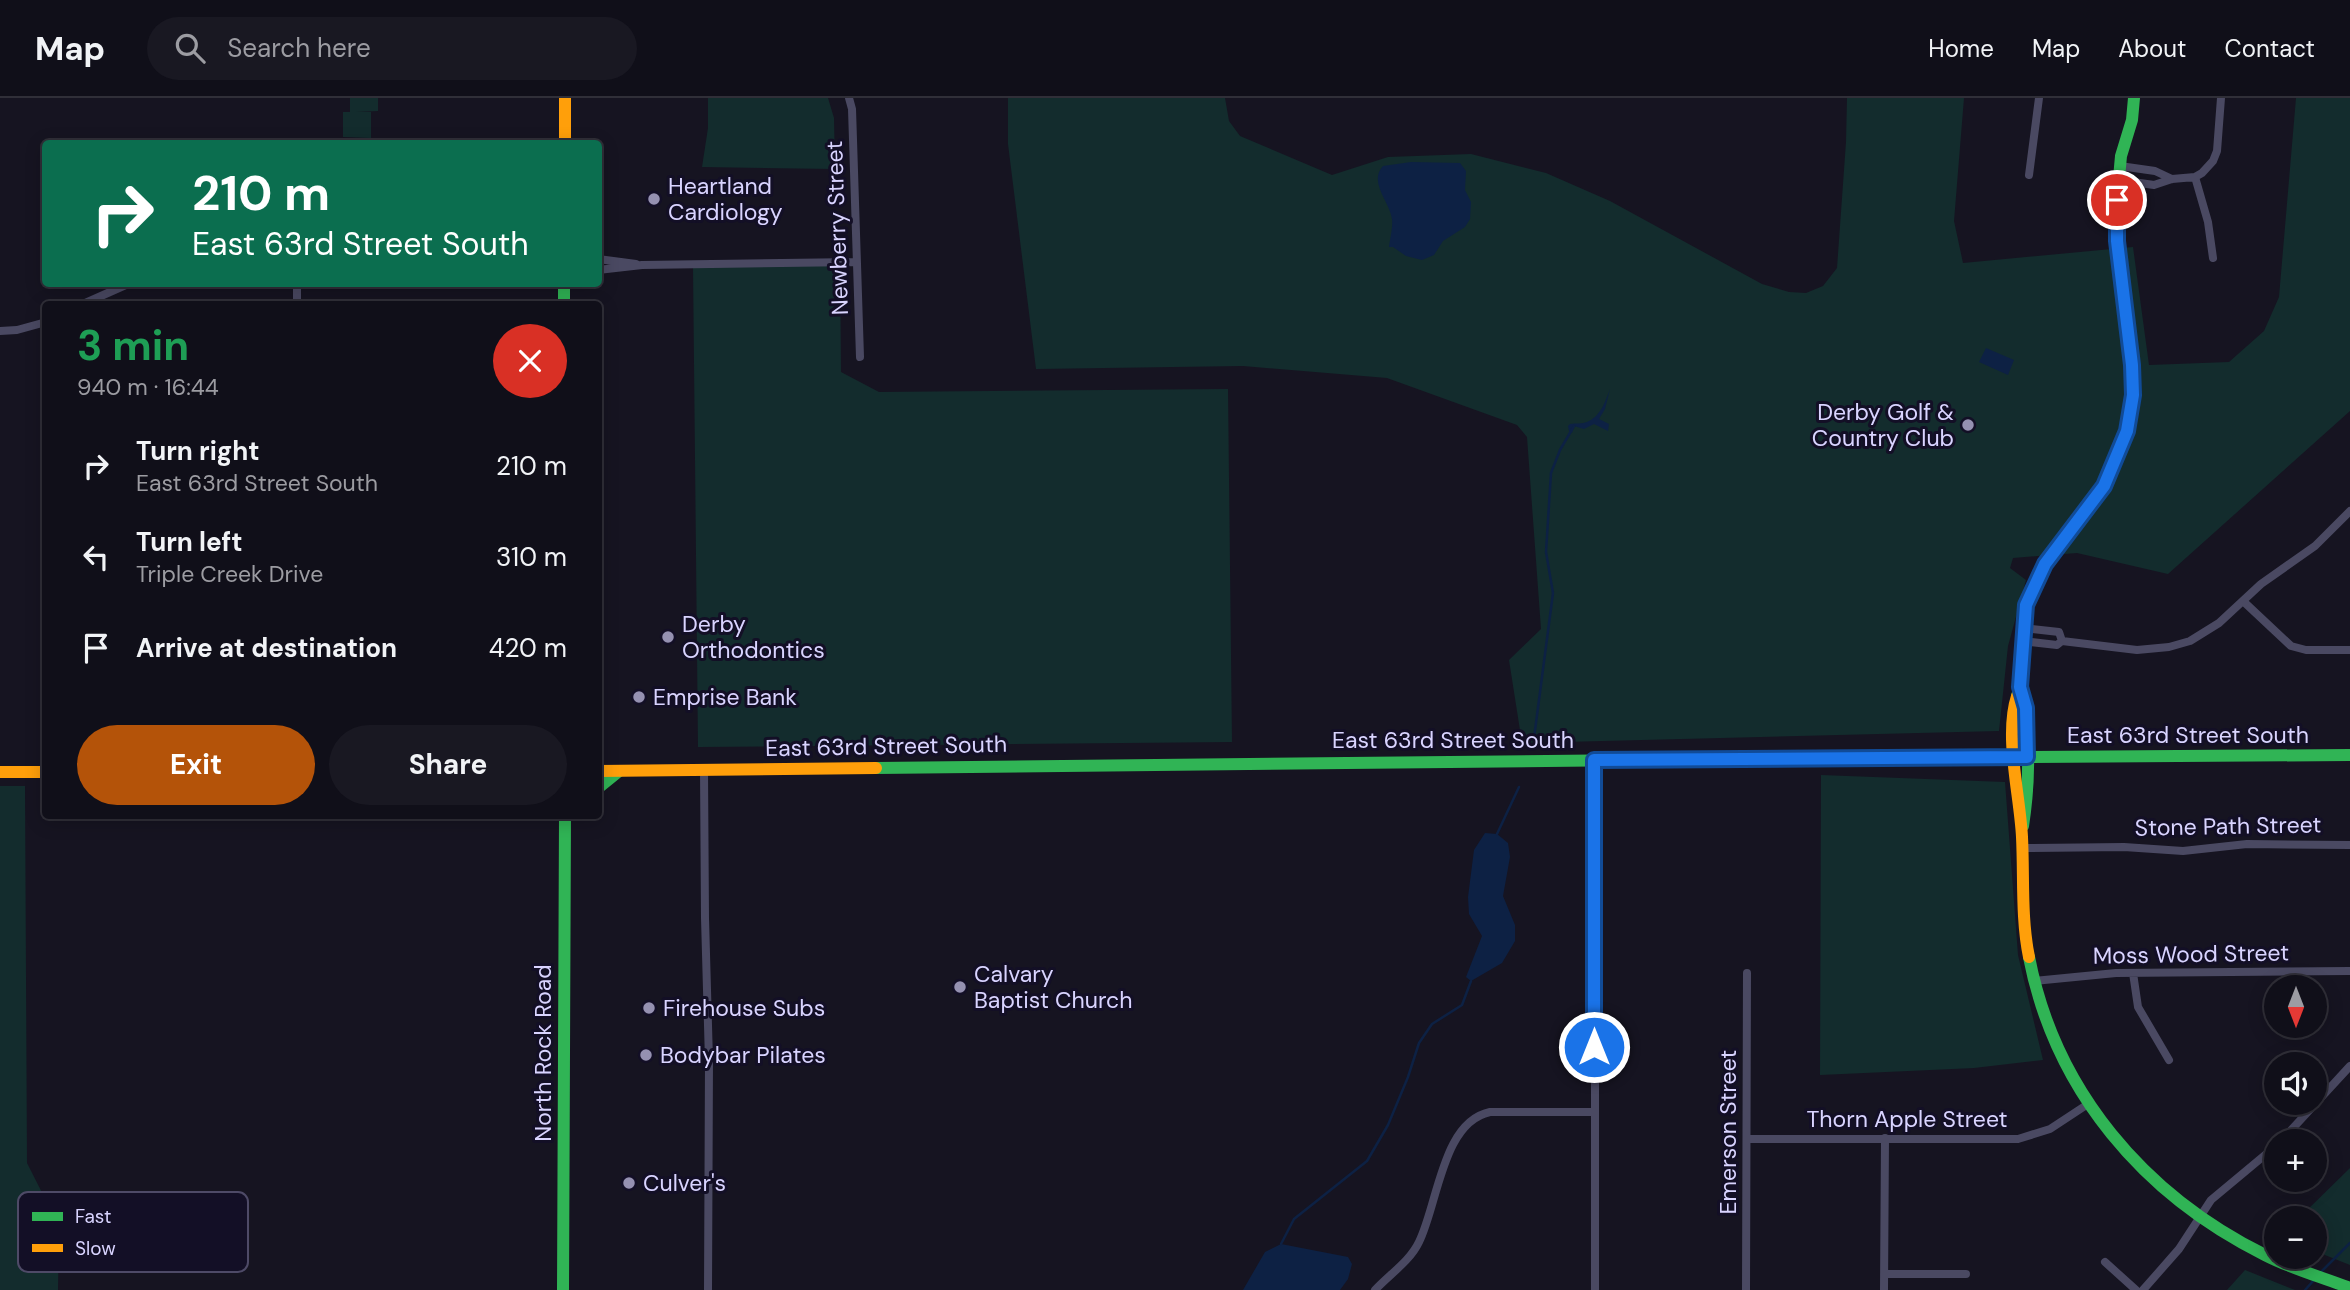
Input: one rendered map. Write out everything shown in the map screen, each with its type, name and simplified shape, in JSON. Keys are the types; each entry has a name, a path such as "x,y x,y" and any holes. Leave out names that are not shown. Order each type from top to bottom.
{"main road":[{"path":"565,98 565,140"},
{"path":"2134,98 2132,120 2120,166 2117,241 2132,365 2133,395 2127,431 2104,486 2045,564 2026,605 2020,687 2026,708 2020,757 2027,797 2022,834 2025,939 2034,981 2058,1048 2088,1104 2116,1142 2139,1167 2199,1217 2268,1257 2350,1288"},
{"name":"East 63rd Street South","path":"602,771 2350,755"},
{"path":"602,785 620,771"},
{"path":"0,772 42,772"},
{"name":"North Rock Road","path":"563,1290 565,819"},
{"path":"565,830 573,819"}],"street":[{"name":"Newberry Street","path":"849,98 852,109 860,357"},
{"path":"2029,175 2039,98"},
{"path":"2119,180 2154,185 2172,179 2195,177 2209,167 2217,151 2221,98"},
{"path":"2120,166 2155,172 2172,179"},
{"path":"2195,177 2208,222 2213,258"},
{"path":"602,260 642,265"},
{"path":"602,270 642,265 857,262"},
{"path":"90,301 121,287"},
{"path":"0,331 17,330 42,323"},
{"path":"2023,634 2057,645 2062,641 2137,650 2169,647 2190,641 2212,629 2261,584 2315,546 2350,511"},
{"path":"2243,601 2291,646 2306,650 2350,650"},
{"path":"2023,634 2058,632 2062,641"},
{"path":"1594,760 1595,1290"},
{"path":"704,770 709,1061 708,1290"},
{"name":"Stone Path Street","path":"2022,848 2183,851 2247,844 2350,845"},
{"name":"Moss Wood Street","path":"2034,981 2133,973 2350,971"},
{"name":"Emerson Street","path":"1746,1290 1747,973"},
{"path":"2133,973 2138,1007 2169,1060"},
{"path":"2292,1129 2350,1066"},
{"name":"Thorn Apple Street","path":"1747,1139 2018,1139 2050,1129 2088,1104"},
{"path":"1375,1290 1406,1261 1419,1243 1452,1146 1474,1117 1490,1112 1594,1112"},
{"path":"1884,1290 1885,1138"},
{"path":"2143,1290 2179,1249 2218,1192 2264,1155"},
{"path":"2105,1262 2136,1290"},
{"path":"1884,1274 1966,1274"}],"green space":[{"path":"350,98 378,98 378,111 356,112 371,112 371,138 343,137 343,112 350,112"},
{"path":"708,98 828,98 834,118 835,169 702,167 708,128"},
{"path":"1008,98 1225,98 1229,121 1240,136 1332,175 1388,157 1471,154 1546,173 1610,201 1762,284 1789,292 1806,293 1823,286 1837,268 1847,98 1964,98 1954,221 1963,263 2133,247 2149,365 2229,362 2264,331 2279,297 2296,98 2350,98 2350,411 2168,574 2077,553 2013,558 2010,568 2026,580 2008,646 1999,731 1522,743 1509,660 1541,629 1527,437 1517,425 1387,378 1243,366 1036,369 1008,144"},
{"path":"840,265 841,372 879,392 1228,389 1232,742 698,747 693,267"},
{"path":"1821,775 2005,782 2018,955 2043,1060 1974,1068 1820,1075"},
{"path":"0,786 25,786 27,1163 42,1192 18,1192 18,1272 58,1272 58,1290 0,1290"},
{"path":"2350,1168 2350,1265 2327,1256 2327,1206 2311,1206"},
{"path":"2245,1270 2295,1290 2227,1290"}],"water":[{"path":"1411,162 1460,163 1466,171 1465,190 1471,202 1470,219 1465,227 1443,241 1434,255 1422,260 1406,256 1389,247 1392,219 1378,179 1383,166"},
{"path":"1986,348 2014,360 2008,375 1979,362"},
{"path":"1610,389 1605,409 1599,419 1609,424 1608,431 1594,424 1584,429 1574,426 1572,433 1569,431 1570,424 1585,423 1596,416"},
{"path":"1485,833 1497,834 1508,843 1510,857 1503,896 1515,925 1515,941 1502,963 1471,981 1466,977 1482,936 1469,914 1468,897 1474,850"},
{"path":"1281,1244 1348,1257 1352,1264 1348,1279 1340,1290 1243,1290 1265,1252"}],"waterway":[{"path":"1534,738 1553,593 1546,552 1551,473 1574,426"},
{"path":"1497,834 1519,787"},
{"path":"1281,1244 1294,1219 1367,1161 1388,1125 1419,1043 1432,1024 1462,1005 1471,981"},
{"path":"2321,1272 2350,1243"},
{"path":"2305,1290 2314,1280"}],"traffic: fast":[{"path":"2017,696 2026,605 2045,564 2104,487 2127,431 2133,395 2132,365 2117,241 2117,200 2121,156 2132,120 2134,98"},
{"path":"564,287 564,301"},
{"path":"2020,688 2028,757 2023,826"},
{"path":"2017,757 2350,755"},
{"path":"876,768 1728,759"},
{"path":"602,785 619,771"},
{"path":"563,1290 565,819"},
{"path":"2029,957 2042,1006 2060,1052 2083,1094 2111,1134 2144,1170 2181,1202 2221,1230 2275,1260 2350,1288"}],"traffic: slow":[{"path":"565,98 565,140"},
{"path":"2017,696 2013,712 2012,747 2022,837 2024,912 2029,957"},
{"path":"1728,759 2017,757"},
{"path":"602,771 876,768"},
{"path":"0,772 42,772"}],"place":[{"name":"Heartland Cardiology","path":"654,199"},
{"name":"Derby Golf & Country Club","path":"1968,425"},
{"name":"Derby Orthodontics","path":"668,637"},
{"name":"Emprise Bank","path":"639,697"},
{"name":"Calvary Baptist Church","path":"960,987"},
{"name":"Firehouse Subs","path":"649,1008"},
{"name":"Bodybar Pilates","path":"646,1055"},
{"name":"Culver's","path":"629,1183"}],"route":[{"path":"1594,1047 1594,760 2027,757 2026,708 2020,687 2026,605 2045,564 2104,486 2127,431 2133,395 2132,365 2117,241 2117,200"}]}
